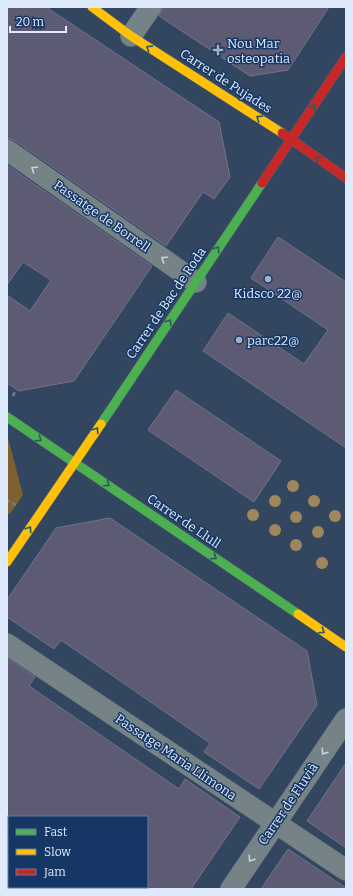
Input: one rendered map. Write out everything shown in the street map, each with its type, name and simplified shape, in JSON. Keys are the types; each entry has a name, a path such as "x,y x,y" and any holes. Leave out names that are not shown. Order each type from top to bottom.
{"street":[{"name":"Carrer de Pujades","path":"92,7 131,36 277,129 346,178"},
{"path":"131,36 151,7"},
{"name":"Carrer de Bac de Roda","path":"7,562 346,57"},
{"name":"Passatge de Borrell","path":"7,150 196,282"},
{"name":"Carrer de Llull","path":"7,417 346,647"},
{"name":"Passatge Maria Llimona","path":"7,644 346,870"},
{"name":"Carrer de Fluvià","path":"231,889 346,719"}],"path":[{"path":"12,396 15,392"},
{"path":"7,500 16,505"}],"shaded area":[{"path":"7,434 23,495 10,514 7,513"}],"building":[{"path":"7,7 46,7 219,122 230,177 214,199 203,192 166,246 14,140 7,138"},
{"path":"163,7 329,7 288,70 250,76 159,16"},
{"path":"7,165 152,266 74,381 19,391 7,383 7,295 30,311 51,280 23,262 7,285"},
{"name":"parc22@","path":"278,237 346,282 346,448 203,351 228,313 304,364 328,330 251,278"},
{"path":"176,390 281,461 254,502 148,430"},
{"path":"110,518 307,651 317,705 259,789 204,752 210,743 61,640 54,649 7,617 7,600 56,528"},
{"path":"7,658 35,677 29,686 179,789 185,779 240,817 191,889 147,889 148,816 7,817"},
{"path":"346,763 346,848 307,821"},
{"path":"288,849 346,888 346,889 261,889"}],"traffic: fast":[{"path":"101,424 262,183"},
{"path":"7,417 298,614"}],"traffic: slow":[{"path":"92,7 131,36 282,133"},
{"path":"7,562 101,424"},
{"path":"298,614 346,647"}],"traffic: jam":[{"path":"262,183 346,57"},
{"path":"282,133 346,178"}],"place":[{"name":"Nou Mar osteopatia","path":"218,50"},
{"name":"Kidsco 22@","path":"268,279"},
{"name":"parc22@","path":"239,340"}]}
